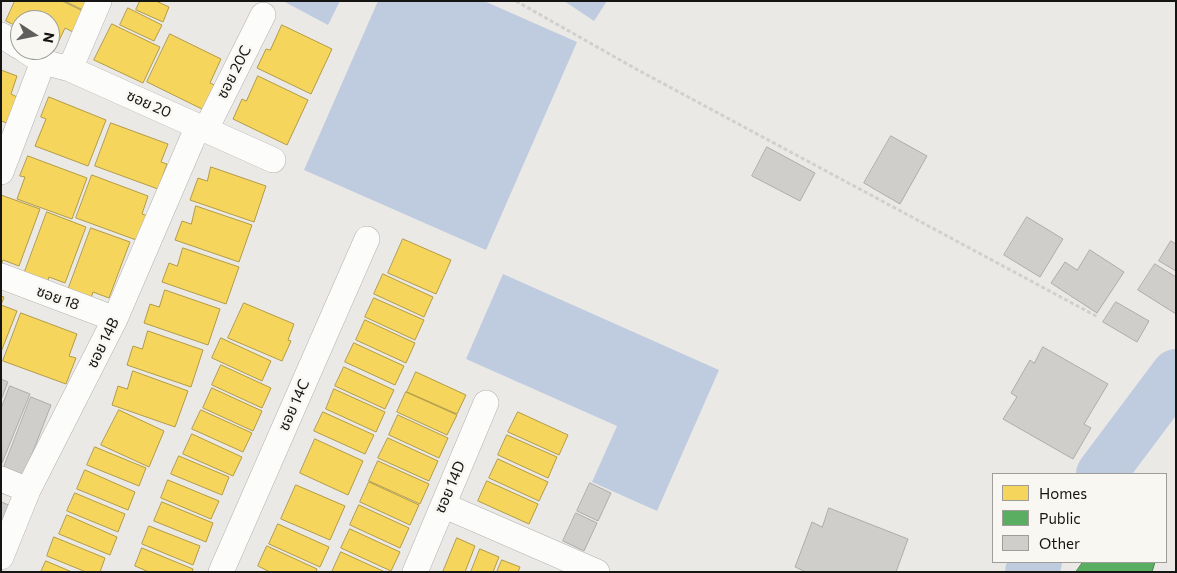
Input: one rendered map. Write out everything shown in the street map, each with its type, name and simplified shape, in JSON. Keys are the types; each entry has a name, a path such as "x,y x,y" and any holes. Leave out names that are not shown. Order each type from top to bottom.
{"street":[{"path":"70,69 99,1"},
{"name":"ซอย 20C","path":"202,128 263,15"},
{"path":"1,172 33,60"},
{"name":"ซอย 20","path":"45,60 70,69 274,160"},
{"name":"ซอย 14B","path":"1,557 28,490 116,319 202,128"},
{"name":"ซอย 14C","path":"221,572 367,239"},
{"name":"ซอย 18","path":"1,276 116,319"},
{"name":"ซอย 14D","path":"415,572 486,402"},
{"path":"1,479 28,490"},
{"path":"443,505 597,572"}],"path":[{"path":"516,1 653,79 1098,317"}],"water":[{"path":"283,1 340,1 328,25"},
{"path":"378,1 484,1 577,42 486,250 304,170"},
{"path":"564,1 607,1 594,21"},
{"path":"503,274 719,370 657,511 592,482 617,426 466,359"}],"building: Homes":[{"path":"15,1 62,1 83,11 73,32 65,28 60,39 60,10 11,10"},
{"path":"65,1 88,1 84,10"},
{"path":"140,1 156,1 169,7 163,22 136,10"},
{"path":"128,8 162,25 154,41 120,25"},
{"path":"10,12 10,23 6,21"},
{"path":"112,24 160,47 143,83 94,60"},
{"path":"282,25 332,49 311,94 257,68 266,49 270,50"},
{"path":"170,34 221,59 210,83 217,86 206,111 147,82"},
{"path":"1,70 17,76 11,94 17,97 7,123 1,121"},
{"path":"258,76 308,100 287,145 233,119 242,99 246,101"},
{"path":"49,97 106,120 88,166 35,146 46,119 41,117"},
{"path":"111,123 168,144 161,162 167,164 158,189 95,166"},
{"path":"28,156 87,178 72,219 17,199 25,177 20,176"},
{"path":"211,167 266,186 254,222 190,200 198,178 207,181"},
{"path":"92,175 148,196 142,214 148,216 139,241 76,218"},
{"path":"1,195 40,209 19,266 3,260 1,265"},
{"path":"196,206 252,225 239,262 175,240 182,221 191,224"},
{"path":"47,212 86,227 65,283 49,277 47,283 24,274"},
{"path":"91,228 130,242 109,298 93,292 91,298 68,290"},
{"path":"403,239 451,260 436,294 388,273"},
{"path":"183,248 239,267 226,304 162,282 169,263 177,266"},
{"path":"383,274 433,297 424,317 374,294"},
{"path":"165,290 220,309 208,345 144,323 150,304 159,307"},
{"path":"374,298 424,320 415,340 365,317"},
{"path":"244,303 294,324 288,340 291,341 282,361 228,338"},
{"path":"1,305 17,311 1,352"},
{"path":"21,313 77,334 69,356 76,358 66,384 3,361"},
{"path":"365,320 415,343 406,363 356,340"},
{"path":"148,331 203,350 191,387 127,365 133,346 142,349"},
{"path":"221,338 271,361 262,381 212,358"},
{"path":"354,343 404,366 395,385 345,362"},
{"path":"221,365 271,388 262,408 212,385"},
{"path":"344,367 394,390 385,409 335,386"},
{"path":"133,371 188,391 175,427 112,405 118,386 127,389"},
{"path":"416,372 466,395 457,414 407,392"},
{"path":"212,388 262,411 253,431 203,408"},
{"path":"334,389 385,412 376,432 326,409"},
{"path":"406,392 457,415 447,435 397,412"},
{"path":"119,410 164,431 149,467 101,445"},
{"path":"201,410 252,433 243,452 192,429"},
{"path":"323,412 374,435 365,454 314,431"},
{"path":"518,412 568,435 559,455 508,432"},
{"path":"398,415 448,438 439,458 389,435"},
{"path":"192,434 242,457 233,476 183,454"},
{"path":"507,435 557,457 548,478 498,455"},
{"path":"388,438 438,461 429,481 378,458"},
{"path":"315,439 363,461 348,495 300,473"},
{"path":"95,447 146,468 139,486 87,465"},
{"path":"179,456 229,477 222,495 171,474"},
{"path":"498,459 548,482 539,501 489,478"},
{"path":"378,461 429,484 420,504 369,481"},
{"path":"85,470 135,492 128,510 77,489"},
{"path":"168,480 219,501 211,519 161,498"},
{"path":"487,481 538,504 529,524 478,501"},
{"path":"369,482 419,505 410,525 360,502"},
{"path":"296,485 345,506 330,540 281,519"},
{"path":"75,493 125,514 118,532 67,511"},
{"path":"162,502 213,523 206,542 154,521"},
{"path":"359,505 409,528 400,548 350,525"},
{"path":"67,515 117,537 110,555 59,534"},
{"path":"278,524 329,547 320,567 269,544"},
{"path":"149,526 200,546 193,565 142,544"},
{"path":"350,529 400,552 391,571 341,548"},
{"path":"54,537 105,558 100,572 86,572 47,556"},
{"path":"457,538 475,546 465,572 443,572"},
{"path":"267,546 317,569 316,572 270,572 258,566"},
{"path":"142,548 193,569 192,572 149,572 135,566"},
{"path":"480,549 499,557 493,572 471,572"},
{"path":"341,552 385,572 332,572"},
{"path":"502,560 520,567 518,572 497,572"},
{"path":"46,561 72,572 41,572"}],"building: Public":[{"path":"1082,563 1155,563 1152,572 1076,572"}],"building: Other":[{"path":"891,136 927,156 900,204 864,183"},
{"path":"767,147 815,173 800,201 752,176"},
{"path":"1027,217 1063,239 1040,277 1004,255"},
{"path":"1171,241 1176,244 1176,271 1159,261"},
{"path":"1090,250 1124,272 1097,313 1051,283 1065,262 1077,270"},
{"path":"1155,264 1176,277 1176,314 1138,290"},
{"path":"1116,302 1149,321 1137,342 1103,322"},
{"path":"1043,347 1108,384 1084,424 1091,428 1073,459 1003,419 1017,397 1011,393 1030,360 1034,363"},
{"path":"1,379 8,382 1,400"},
{"path":"10,386 30,394 2,463 1,409"},
{"path":"31,397 51,405 24,475 4,467"},
{"path":"590,483 611,493 598,521 577,511"},
{"path":"1,502 9,505 1,523"},
{"path":"829,508 908,539 896,572 806,572 795,567 812,522 822,527"},
{"path":"576,513 597,523 584,551 563,541"}],"waterway":[{"path":"1102,473 1176,374"},
{"path":"1030,572 1036,563"}]}
